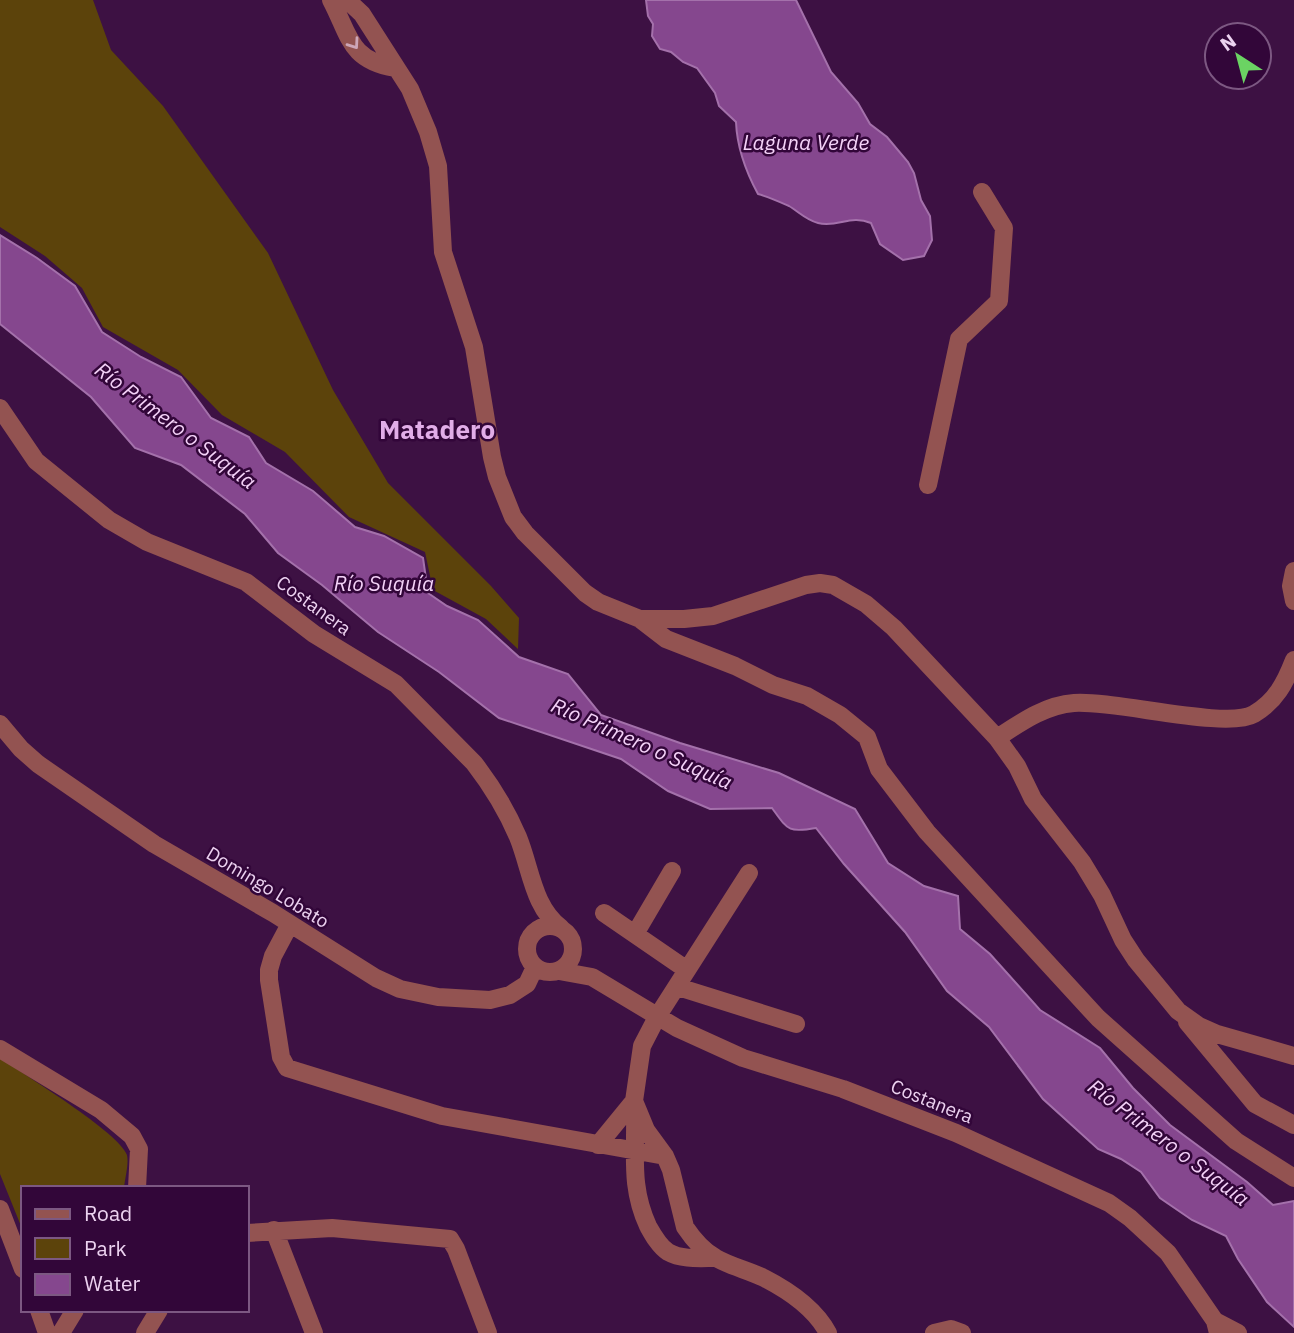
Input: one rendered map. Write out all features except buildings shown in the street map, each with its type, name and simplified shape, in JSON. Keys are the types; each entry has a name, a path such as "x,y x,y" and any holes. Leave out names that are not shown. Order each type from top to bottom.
{"street":[{"path":"331,0 354,48 366,60 395,68"},
{"path":"347,0 362,14 419,106 438,166 443,252 474,347 492,457 513,517 525,533 585,593 598,602 640,619 666,639 735,666 773,685 807,696 849,722 866,737 879,769 927,832 1098,1018 1236,1141 1294,1178"},
{"path":"928,485 959,339 999,301 1004,228 982,192"},
{"name":"Costanera","path":"0,408 37,461 109,520 140,539 246,582 314,634 396,684 483,775 513,826 539,901 550,920 567,933 580,963 592,977 657,1017 743,1058 843,1089 956,1133 1096,1196 1130,1218 1168,1253 1216,1327 1238,1333"},
{"path":"1294,571 1291,586 1294,601"},
{"path":"640,619 697,619 820,583 833,585 856,596 894,628 997,738 1017,766 1033,799 1082,862 1136,960 1255,1104 1294,1125"},
{"path":"997,738 1038,713 1070,703 1097,702 1227,720 1252,716 1278,696 1294,660"},
{"name":"Domingo Lobato","path":"0,724 38,764 154,844 376,978 400,989 438,997 490,1000 510,995 527,984 535,967"},
{"path":"635,934 672,871"},
{"path":"716,1258 683,1257 667,1251 653,1237 637,1198 634,1177 634,1101 642,1046 657,1017 749,873"},
{"name":"Costanera","path":"539,901 537,922 527,947 530,961 535,967 547,972 559,971 592,977"},
{"path":"604,913 687,970"},
{"path":"290,924 273,956 269,980 281,1057 286,1068 442,1116 665,1156"},
{"path":"533,933 546,926 561,928"},
{"path":"559,971 570,961 574,947"},
{"path":"678,987 796,1024"},
{"path":"1178,1011 1199,1026 1217,1034 1294,1056"},
{"path":"0,1049 102,1110 132,1136 139,1149 137,1186"},
{"path":"598,1145 634,1101"},
{"path":"634,1101 646,1130 665,1156 671,1170 685,1227 703,1248 716,1258 762,1277 784,1290 813,1312 828,1333"},
{"path":"0,1209 21,1264"},
{"path":"248,1233 353,1228 450,1239 488,1333"},
{"path":"274,1230 314,1333"},
{"path":"40,1312 47,1333"},
{"path":"61,1333 74,1312"},
{"path":"145,1333 158,1312"},
{"path":"934,1333 951,1329 962,1333"}],"green space":[{"path":"0,0 93,0 111,50 163,106 268,253 333,390 388,483 491,586 519,618 518,649 486,619 433,590 425,552 349,517 285,452 222,415 178,370 103,327 82,288 45,256 0,227"},
{"path":"0,1058 90,1119 120,1145 127,1155 124,1186 21,1186 21,1226 0,1174"}],"water":[{"name":"Laguna Verde","path":"646,0 796,0 831,72 858,103 870,124 887,137 914,173 921,200 930,216 932,240 924,256 903,260 880,244 871,223 850,220 832,224 818,223 789,206 758,194 743,159 736,122 719,106 715,93 697,68 683,62 671,52 660,49 652,36 653,24 648,16"},
{"name":"Río Suquía","path":"0,235 75,286 102,332 141,357 181,377 211,418 249,437 266,463 313,491 355,527 384,536 423,558 428,593 447,606 478,620 519,657 568,674 601,715 680,743 779,773 855,809 888,863 924,886 958,896 960,929 990,954 1040,1010 1100,1048 1133,1088 1170,1125 1247,1182 1273,1205 1294,1201 1294,1327 1267,1302 1226,1236 1192,1220 1160,1198 1141,1172 1098,1149 1043,1099 989,1027 947,991 905,932 844,864 816,828 794,830 782,821 772,808 710,809 668,791 621,759 499,718 439,672 378,632 322,585 278,553 245,514 181,465 135,448 91,397 0,324"}],"district":[{"name":"Matadero","path":"437,429"}],"water label":[{"name":"Río Primero o Suquía","path":"176,425"},
{"name":"Río Primero o Suquía","path":"642,743"},
{"name":"Río Primero o Suquía","path":"1169,1142"}]}
